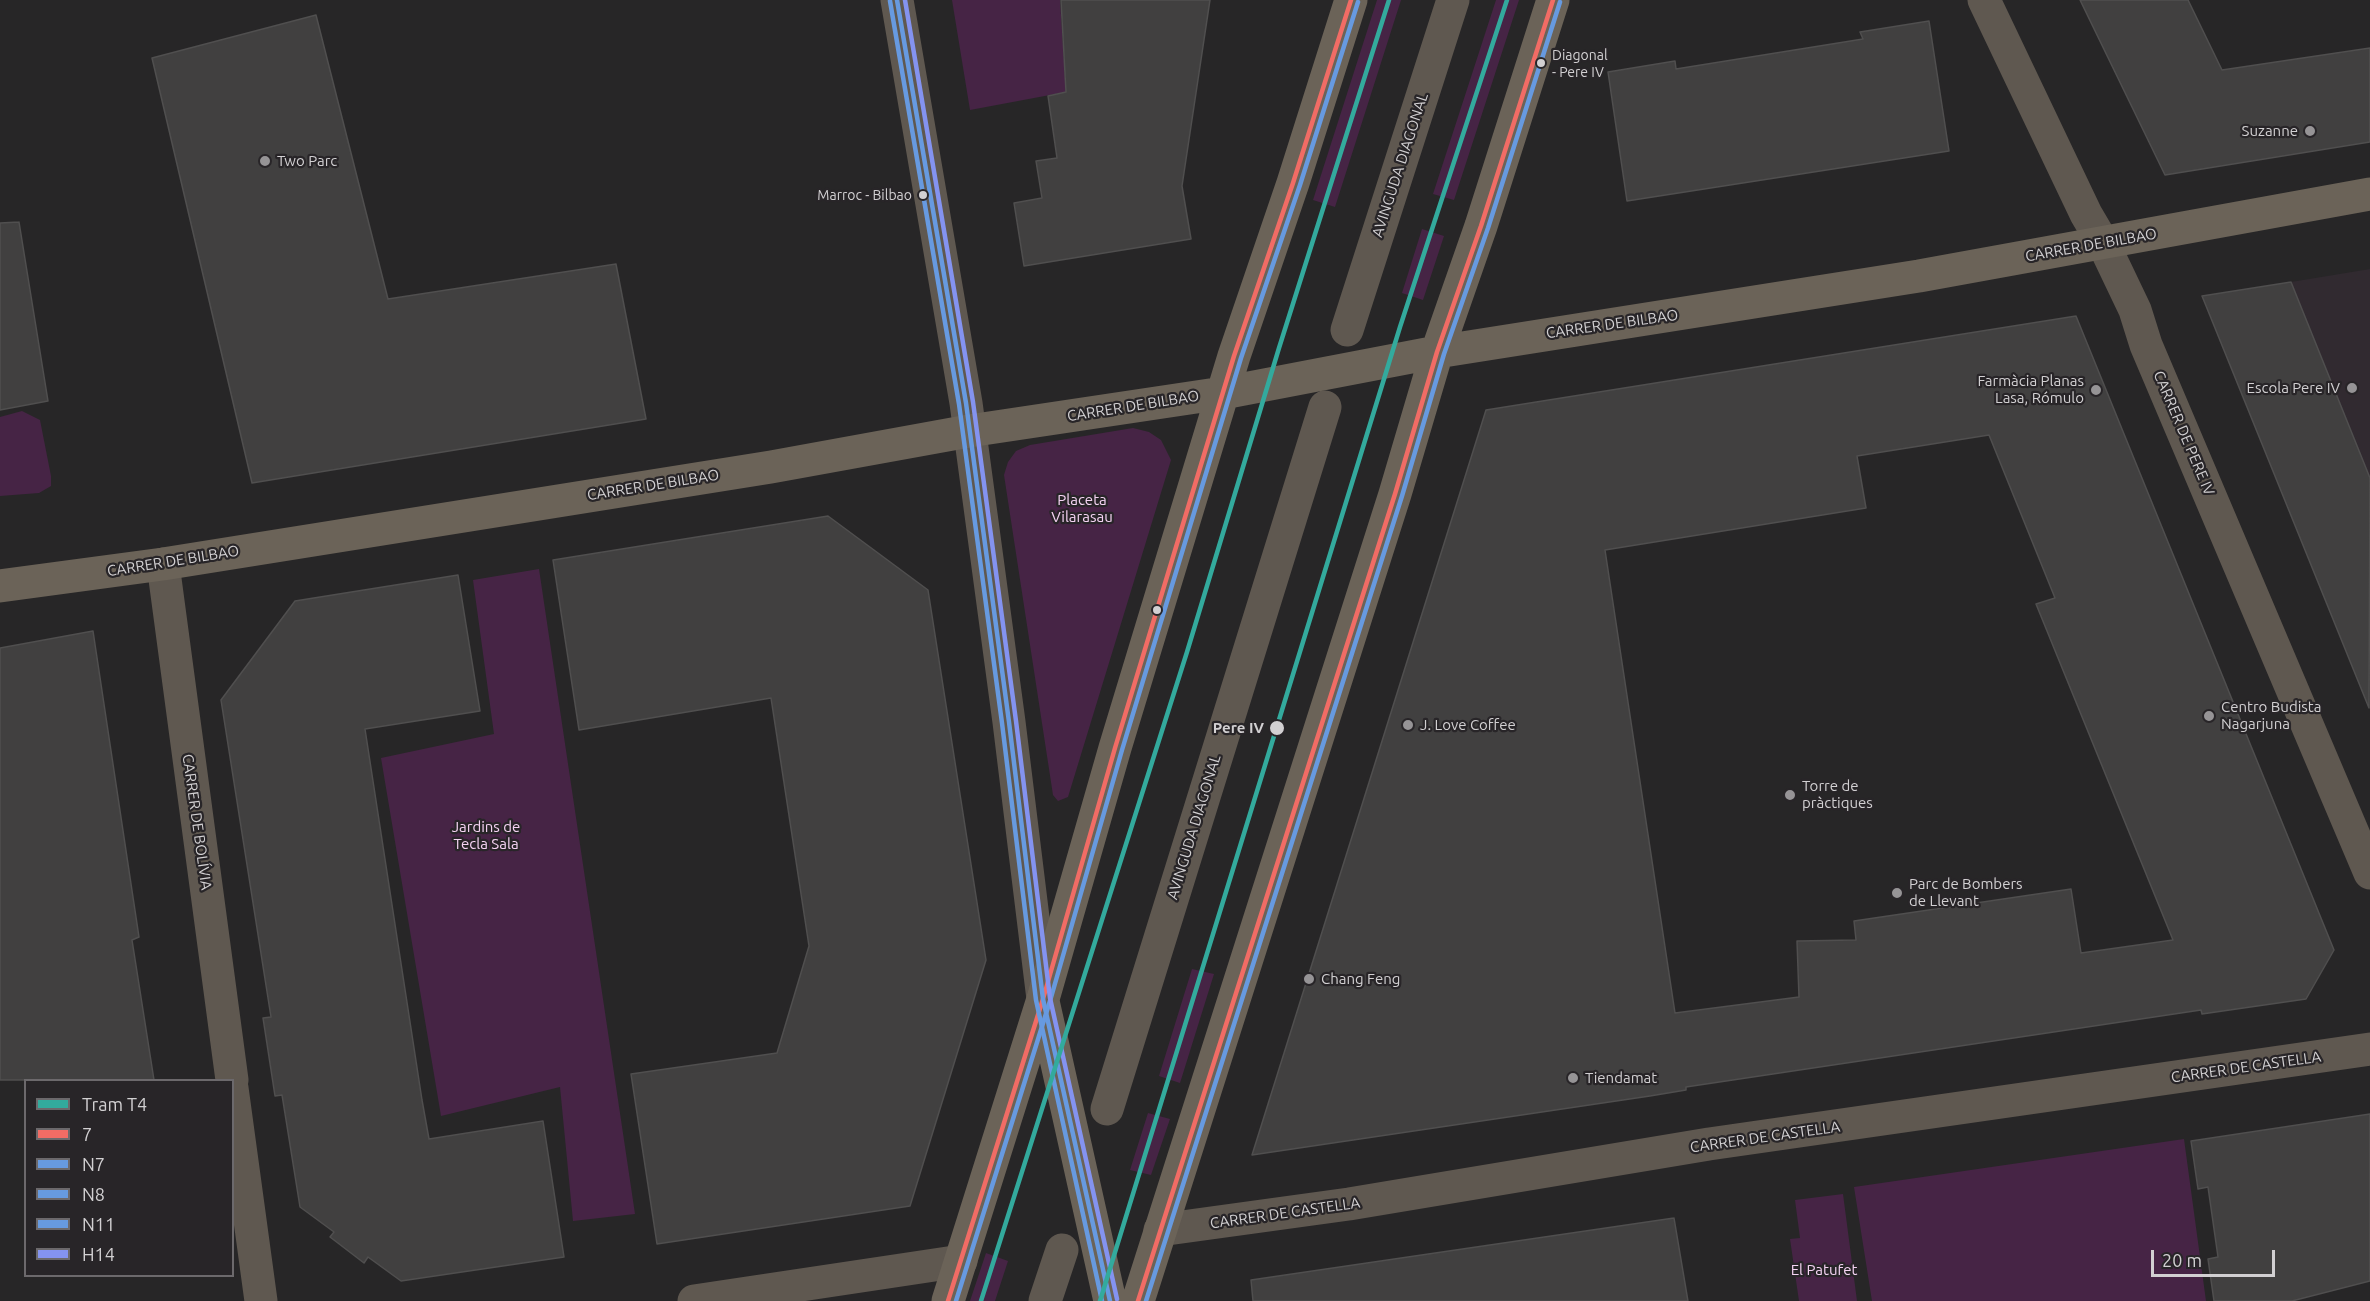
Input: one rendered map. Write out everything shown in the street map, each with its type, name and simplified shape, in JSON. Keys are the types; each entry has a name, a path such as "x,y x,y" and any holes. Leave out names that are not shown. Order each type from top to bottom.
{"street":[{"path":"897,0 969,431 1003,675 1043,999 1110,1301"},
{"path":"948,1301 1043,999 1115,748 1223,393 1351,0"},
{"name":"AVINGUDA DIAGONAL","path":"1347,330 1453,0"},
{"path":"1138,1301 1395,494 1437,352 1481,226 1553,0"},
{"name":"CARRER DE PERE IV","path":"1984,0 2086,214 2103,243 2135,310 2146,345 2370,873"},
{"name":"CARRER DE BILBAO","path":"0,586 163,564 771,467 969,431 1223,393 1437,352 1919,276 2370,194"},
{"name":"AVINGUDA DIAGONAL","path":"1107,1109 1325,407"},
{"name":"CARRER DE BOLÍVIA","path":"163,564 231,1079"},
{"name":"CARRER DE CASTELLA","path":"1160,1230 1360,1202 1709,1144 2370,1049"},
{"path":"234,1103 261,1301"},
{"path":"1045,1301 1062,1250"},
{"path":"694,1301 961,1261"}],"shaded area":[{"name":"Escola Pere IV","path":"2370,269 2370,478 2291,282"}],"green space":[{"path":"952,0 1060,0 1066,92 970,110"},
{"path":"1377,0 1401,0 1335,207 1313,200"},
{"path":"1496,0 1519,0 1454,200 1433,194"},
{"path":"1422,229 1444,236 1423,300 1402,293"},
{"path":"22,411 40,420 51,486 39,493 0,496 0,417"},
{"name":"Placeta Vilarasau","path":"1133,428 1149,432 1161,440 1171,460 1068,797 1058,801 1053,795 1004,475 1008,462 1016,451 1030,445"},
{"name":"Jardins de Tecla Sala","path":"539,569 635,1214 573,1221 560,1087 441,1116 381,758 494,734 473,580"},
{"path":"1192,969 1214,974 1180,1083 1159,1076"},
{"path":"1148,1113 1170,1119 1151,1175 1130,1170"},
{"path":"2184,1139 2206,1301 1872,1301 1854,1187"},
{"name":"El Patufet","path":"1843,1194 1857,1301 1799,1301 1790,1239 1800,1238 1795,1200"},
{"path":"986,1253 1008,1261 995,1301 970,1301"}],"building":[{"path":"1061,0 1210,0 1182,186 1191,239 1024,266 1014,203 1042,198 1036,161 1057,158 1048,96 1066,92"},
{"path":"2080,0 2188,0 2222,70 2370,48 2370,142 2165,175"},
{"name":"Two Parc","path":"316,15 388,299 616,264 646,419 252,483 152,58"},
{"path":"1929,21 1949,151 1627,201 1608,72 1675,61 1676,69 1863,39 1860,32"},
{"path":"19,222 48,401 0,410 0,223"},
{"path":"2291,282 2370,478 2369,708 2202,296"},
{"path":"2076,316 2334,950 2306,999 2202,1014 2201,1010 1252,1155 1486,410","holes":["1989,435 2055,598 2036,604 2173,940 2081,953 2071,889 1854,921 1856,940 1797,941 1799,997 1675,1013 1605,550 1866,508 1857,456"]},
{"path":"828,516 928,590 986,960 910,1206 657,1244 631,1074 777,1053 809,946 771,698 579,730 553,560"},
{"path":"458,575 480,711 365,729 422,1100 429,1139 543,1121 564,1257 401,1281 368,1257 364,1263 330,1237 334,1232 300,1207 282,1095 275,1096 263,1018 271,1017 221,700 295,601"},
{"path":"93,631 139,937 132,940 154,1079 0,1080 0,648"},
{"path":"2370,1114 2370,1281 2292,1301 2214,1301 2208,1259 2218,1257 2208,1187 2198,1189 2191,1141"},
{"path":"1674,1218 1688,1301 1253,1301 1251,1280"}],"tram line":[{"name":"T4","path":"981,1301 1187,652 1279,348 1389,0"},
{"name":"T4","path":"1100,1301 1400,327 1507,0"}],"transit line":[{"name":"N8","path":"897,0 966,403 1043,999 1110,1301"},
{"name":"H14","path":"905,0 973,402 1050,998 1117,1299"},
{"name":"7","path":"948,1301 1043,999 1115,748 1234,356 1293,183 1351,0"},
{"name":"7","path":"1138,1301 1395,494 1437,352 1481,226 1553,0"},
{"name":"N11","path":"890,1 959,404 1036,1000 1102,1301"},
{"name":"N7","path":"956,1301 1050,1001 1122,750 1241,358 1300,185 1358,2"},
{"name":"N7","path":"1146,1301 1402,496 1444,354 1488,228 1560,2"}],"place":[{"name":"Diagonal - Pere IV","path":"1541,63"},
{"name":"Suzanne","path":"2310,131"},
{"name":"Two Parc","path":"265,161"},
{"name":"Marroc - Bilbao","path":"923,195"},
{"name":"Escola Pere IV","path":"2352,388"},
{"name":"Farmàcia Planas Lasa, Rómulo","path":"2096,390"},
{"name":"Centro Budista Nagarjuna","path":"2209,716"},
{"name":"J. Love Coffee","path":"1408,725"},
{"name":"Pere IV","path":"1277,728"},
{"name":"Torre de pràctiques","path":"1790,795"},
{"name":"Parc de Bombers de Llevant","path":"1897,893"},
{"name":"Chang Feng","path":"1309,979"},
{"name":"Tiendamat","path":"1573,1078"}]}
